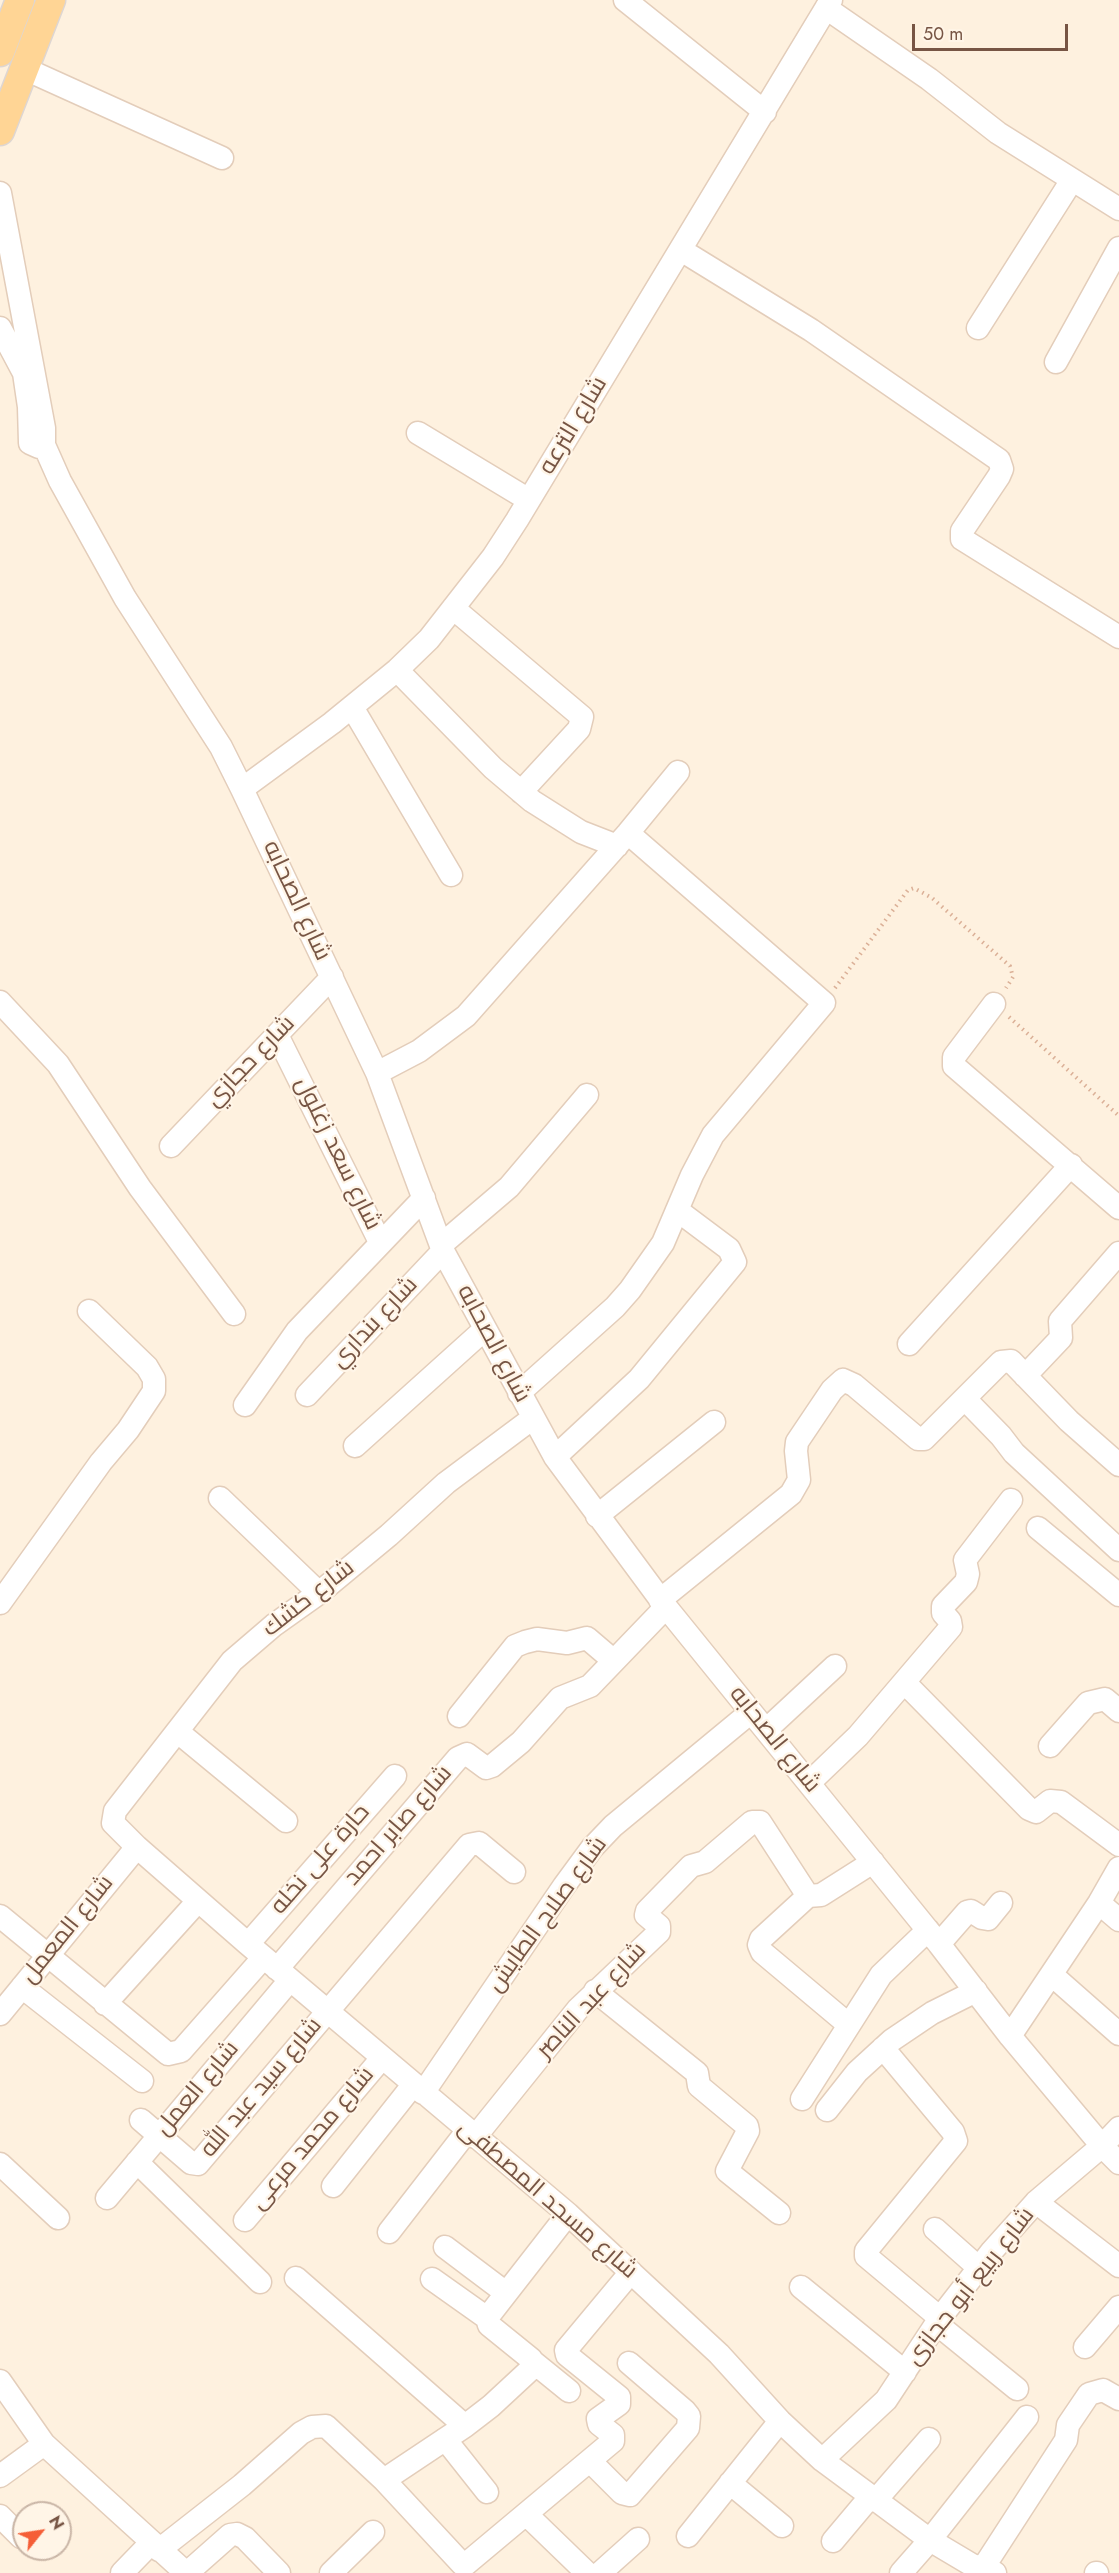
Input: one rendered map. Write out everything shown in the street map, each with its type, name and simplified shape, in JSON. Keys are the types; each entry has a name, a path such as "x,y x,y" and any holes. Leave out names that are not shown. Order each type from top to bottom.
{"main road":[{"path":"0,131 20,0"},
{"path":"11,60 51,0"}],"street":[{"path":"625,0 765,112"},
{"path":"829,4 999,133 1119,209"},
{"name":"شارع الترعه","path":"242,789 398,670 429,639 493,556 829,4"},
{"path":"11,60 222,158"},
{"path":"978,328 1072,180"},
{"name":"شارع الصحابه","path":"0,193 44,428 44,445 60,481 125,598 221,747 377,1073 442,1248 555,1457 663,1604 934,1937 1010,2036 1102,2146"},
{"path":"1056,362 1119,248"},
{"path":"681,250 811,330 999,460 1002,470 962,531 962,539 1119,637"},
{"name":"شارع الصحابه","path":"0,328 24,373 29,407 30,443 33,446 44,445"},
{"path":"418,433 529,500"},
{"path":"453,608 582,717 579,729 521,792"},
{"path":"398,670 494,768 521,792 564,823 623,840 824,1003 713,1136 703,1152 663,1243 623,1299 519,1393"},
{"path":"352,707 451,875"},
{"path":"377,1073 419,1051 466,1016 623,840 678,772"},
{"name":"شارع حجازي","path":"171,1146 332,977"},
{"path":"0,1002 58,1064 140,1188 234,1314"},
{"path":"994,1004 954,1057 954,1066 1119,1208"},
{"name":"شارع سعد زغلول","path":"277,1035 380,1242"},
{"name":"شارع بنداري","path":"307,1395 442,1248 509,1187 587,1095"},
{"path":"909,1344 1071,1165"},
{"path":"245,1405 297,1331 424,1198"},
{"path":"555,1457 634,1384 735,1262 729,1249 677,1210"},
{"path":"1025,1376 1061,1338 1060,1321 1119,1253"},
{"path":"0,1603 101,1462 128,1430 154,1391 154,1379 147,1367 89,1311"},
{"path":"355,1446 485,1329"},
{"path":"1119,1465 1069,1420 1011,1360 1001,1362 965,1399 1006,1440 1014,1453 1119,1551"},
{"name":"شارع صابر احمد","path":"269,1963 458,1758 467,1754 486,1768 492,1766 521,1742 560,1698 590,1686 663,1604 791,1494 799,1480 797,1442 838,1384 843,1380 848,1380 921,1440 927,1438 965,1399"},
{"name":"شارع كشك","path":"115,1811 232,1661 389,1535 446,1483 533,1418"},
{"path":"597,1516 714,1422"},
{"path":"220,1498 319,1593"},
{"path":"809,1783 858,1736 951,1627 950,1621 943,1613 943,1606 966,1582 968,1574 965,1560 1011,1500"},
{"path":"1038,1528 1119,1594"},
{"path":"459,1716 515,1646 525,1641 537,1639 567,1643 587,1638 614,1661"},
{"path":"766,1730 835,1666"},
{"path":"905,1683 1029,1809 1036,1812 1050,1801 1061,1802 1119,1845"},
{"path":"1050,1746 1088,1702 1105,1699 1119,1711"},
{"name":"شارع صلاح الطايش","path":"333,2186 418,2089 592,1848 613,1826 751,1712"},
{"path":"178,1732 286,1821"},
{"name":"حارة على نخله","path":"269,1963 395,1776"},
{"name":"شارع مسجد المصطفى","path":"115,1811 113,1823 137,1847 269,1963 568,2214 719,2354 780,2421 822,2460 930,2540 972,2565 988,2571"},
{"name":"شارع عبد الناصر","path":"389,2232 595,1991 659,1932 659,1926 646,1915 647,1911 691,1866 705,1862 752,1822 762,1824 808,1896"},
{"path":"327,2012 471,1843 479,1844 513,1872"},
{"name":"شارع المعمل","path":"2,2007 137,1847"},
{"path":"849,2025 760,1948 761,1939 808,1896 821,1895 873,1862"},
{"path":"1010,2036 1099,1903 1119,1868"},
{"path":"105,2004 198,1901"},
{"path":"802,2099 881,1975 967,1912 971,1911 988,1919 1002,1903"},
{"path":"1099,1903 1119,1920"},
{"path":"0,1916 164,2053 173,2055 181,2050 269,1963"},
{"name":"شارع العمل","path":"107,2198 159,2135 269,1963"},
{"path":"1052,1975 1119,2034"},
{"path":"21,1987 142,2081"},
{"path":"595,1991 698,2073 699,2086 747,2126 748,2131 727,2171 779,2213"},
{"path":"827,2110 857,2073 883,2048 932,2013 976,1991"},
{"name":"شارع سيد عبد الله","path":"141,2120 191,2163 202,2161 327,2012"},
{"path":"883,2048 953,2132 956,2141 866,2251 867,2258 1017,2389"},
{"name":"شارع محمد مرعى","path":"245,2220 382,2058"},
{"name":"شارع ربيع أبو حجازى","path":"822,2460 877,2411 938,2321 979,2268 1036,2202 1102,2146 1119,2128"},
{"path":"1102,2146 1119,2163"},
{"path":"137,2162 260,2282"},
{"path":"0,2164 58,2218"},
{"path":"1036,2202 1119,2266"},
{"path":"487,2318 568,2214"},
{"path":"935,2229 979,2268"},
{"path":"445,2247 506,2294"},
{"path":"122,2573 155,2546 242,2485 301,2433 312,2427 326,2426 384,2481 463,2569 612,2441 613,2435 599,2424 598,2419 619,2404 619,2397 567,2355 566,2350 631,2272"},
{"path":"296,2278 465,2426"},
{"path":"432,2279 487,2318 489,2325 568,2391"},
{"path":"801,2287 905,2372"},
{"path":"1085,2347 1119,2307"},
{"path":"384,2481 465,2426 530,2371 532,2361"},
{"path":"590,2461 622,2493 630,2494 688,2428 689,2416 686,2411 629,2363"},
{"path":"0,2381 44,2444 186,2573 230,2535 237,2534 245,2538 279,2573"},
{"path":"988,2571 1066,2440 1068,2425 1089,2394 1103,2390 1119,2399"},
{"path":"901,2573 930,2540 1027,2417"},
{"path":"688,2536 780,2421"},
{"path":"445,2439 487,2492"},
{"path":"832,2541 928,2439"},
{"path":"0,2476 44,2444"},
{"path":"730,2483 782,2526"},
{"path":"526,2514 587,2573"},
{"path":"0,2516 12,2528"},
{"path":"331,2573 373,2532"},
{"path":"600,2573 638,2539"}],"path":[{"path":"824,1003 908,890 914,888 932,898 1010,966 1013,977 994,1004 1119,1116"}]}
